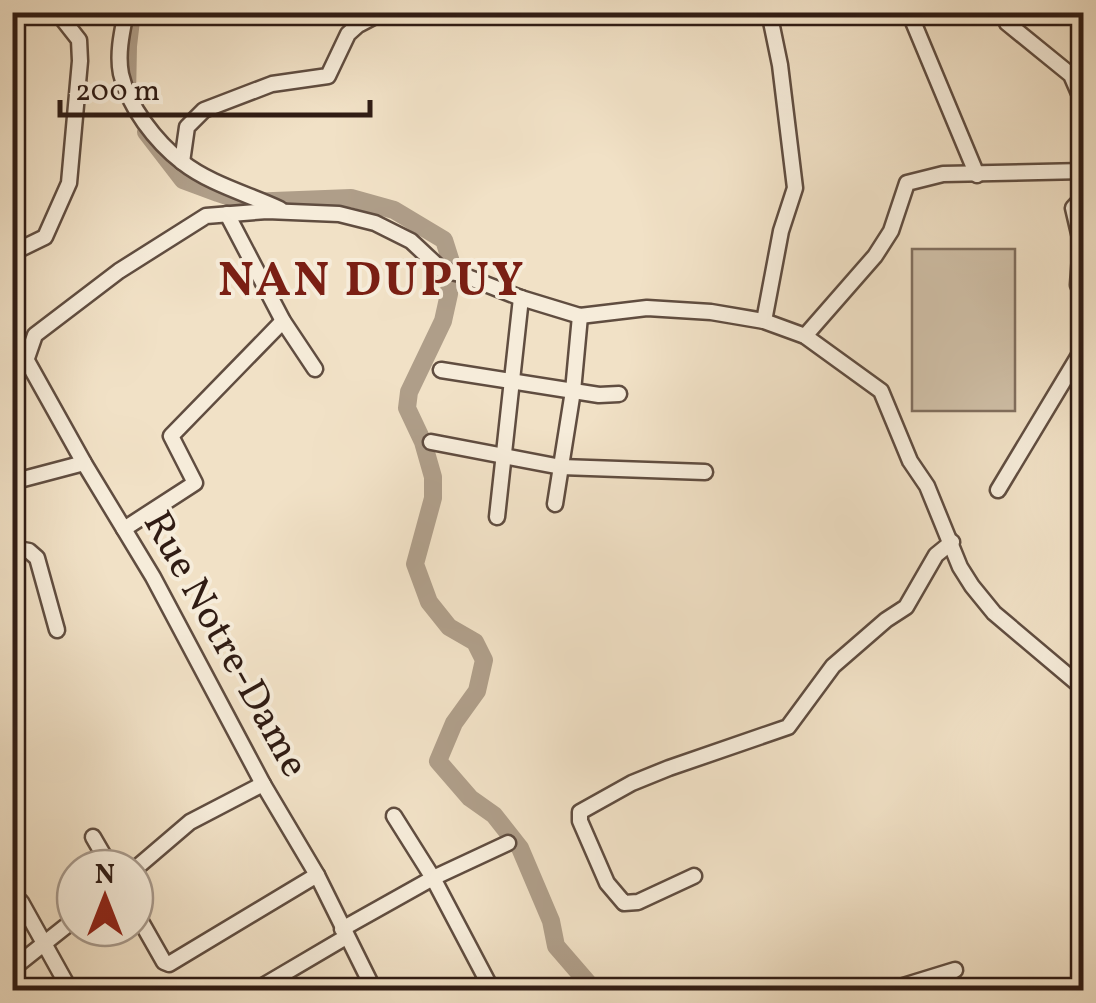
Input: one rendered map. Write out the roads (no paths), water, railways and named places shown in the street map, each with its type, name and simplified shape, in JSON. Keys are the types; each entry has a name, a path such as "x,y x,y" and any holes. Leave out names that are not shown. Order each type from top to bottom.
{"street":[{"path":"12,253 45,237 69,183 80,40 57,12"},
{"path":"126,12 121,73 134,106 182,162 286,212"},
{"path":"182,162 184,136 194,118 215,104 272,84 328,76 348,34 358,24 384,12"},
{"path":"764,321 781,231 794,188 780,65 769,12"},
{"path":"909,12 977,175"},
{"path":"1003,12 1007,23 1072,75 1084,105"},
{"path":"804,336 876,256 891,231 907,183 944,174 1084,170"},
{"path":"1084,196 1073,208 1081,242 1078,286 1084,298"},
{"path":"227,214 283,321 315,369"},
{"path":"19,361 35,335 119,271 206,216 227,214 339,214 376,223 411,241 442,270 580,316 647,308 711,312 764,321 804,336 882,391 910,461 927,486 952,542 960,568 994,613 1084,689"},
{"path":"496,517 522,298"},
{"path":"555,504 580,316"},
{"path":"124,528 195,483 171,436 283,321"},
{"name":"Rue Notre-Dame","path":"12,334 19,361 154,577 263,784 317,875 374,990"},
{"path":"998,490 1083,350"},
{"path":"442,370 573,391 619,394"},
{"path":"431,442 561,468 705,472"},
{"path":"12,482 84,463"},
{"path":"694,876 638,902 624,903 607,883 580,812 669,768 788,727 833,666 906,607 936,556 952,542"},
{"path":"12,548 29,551 37,558 58,630"},
{"path":"155,852 190,822 263,784"},
{"path":"394,816 433,878 492,990"},
{"path":"94,837 100,848"},
{"path":"256,990 433,878 508,843"},
{"path":"155,946 168,964 317,875"},
{"path":"21,902 70,990"},
{"path":"12,970 55,937"},
{"path":"890,990 955,970"},
{"path":"280,976 289,990"}],"waterway":[{"path":"127,96 132,12"},
{"path":"146,132 183,180 218,193 245,202 351,198 394,210 444,240 451,262 449,294 443,321 409,392 407,408 433,477 433,498 415,564 429,602 449,627 475,642 484,660 477,691 454,723 438,761 470,798 494,815 520,848 551,921 556,946 588,983 589,990"}],"district":[{"name":"NAN DUPUY","path":"372,282"}]}
